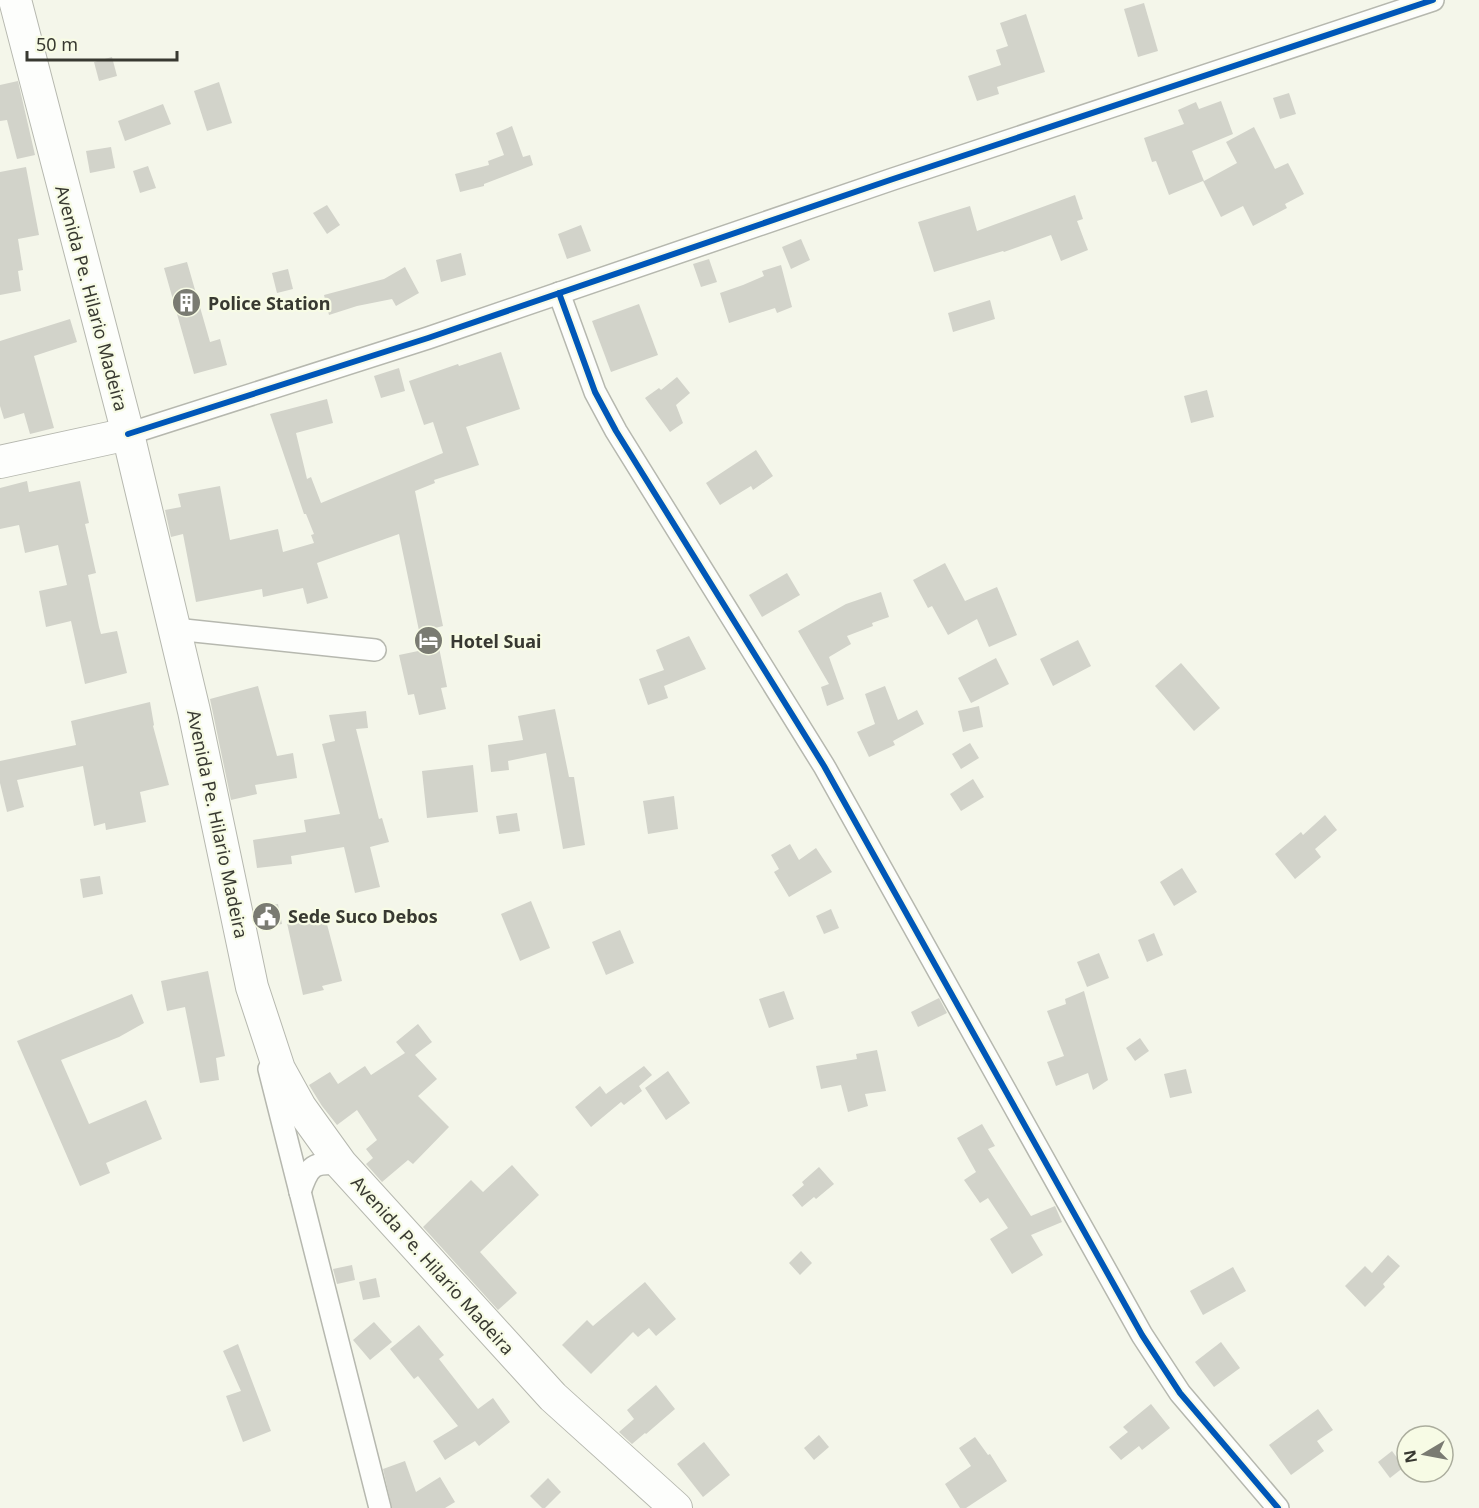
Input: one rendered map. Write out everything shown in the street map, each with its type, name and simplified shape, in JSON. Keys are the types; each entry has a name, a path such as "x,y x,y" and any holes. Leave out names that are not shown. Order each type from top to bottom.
{"main road":[{"name":"Avenida Pe. Hilario Madeira","path":"15,0 128,434 175,629 252,987 279,1069 300,1107 342,1164 553,1397 676,1508"},
{"path":"0,462 128,434"}],"street":[{"path":"128,434 428,338 882,183 1433,0"},
{"path":"559,293 595,392 616,431 824,766 1142,1335 1180,1393 1278,1508"},
{"path":"175,629 375,650"},
{"path":"252,987 261,1036 380,1508"},
{"path":"300,1192 307,1172 321,1162 342,1164"}],"building":[{"path":"1144,3 1158,51 1138,57 1124,9"},
{"path":"1026,14 1045,72 997,87 999,94 977,101 968,76 1001,65 996,50 1008,46 1000,23"},
{"path":"112,57 117,76 99,81 94,62"},
{"path":"18,81 35,155 17,159 7,120 0,121 0,85"},
{"path":"219,82 232,123 207,131 194,91"},
{"path":"1289,93 1296,114 1280,119 1273,98"},
{"path":"1221,101 1233,134 1192,151 1204,181 1237,163 1226,142 1254,127 1275,169 1288,163 1304,194 1285,204 1287,208 1253,226 1243,206 1221,217 1203,181 1169,195 1156,161 1152,162 1144,138 1184,124 1178,110 1196,102 1199,109"},
{"path":"163,104 171,124 125,141 118,121"},
{"path":"512,126 523,157 530,155 533,165 484,184 484,186 460,192 455,174 489,165 488,161 504,155 496,133"},
{"path":"111,147 115,168 90,173 86,151"},
{"path":"148,166 156,188 140,193 133,171"},
{"path":"26,167 39,235 18,239 23,270 18,271 21,291 0,295 0,172"},
{"path":"1075,195 1083,219 1077,221 1088,250 1061,261 1051,235 1004,252 934,272 918,222 970,206 977,231"},
{"path":"327,205 340,225 327,234 313,213"},
{"path":"581,225 591,251 567,259 558,234"},
{"path":"801,239 810,260 791,269 782,247"},
{"path":"461,253 466,275 441,282 436,260"},
{"path":"709,259 717,282 701,287 693,264"},
{"name":"Police Station","path":"187,262 210,342 220,339 227,365 194,374 164,268"},
{"path":"781,265 792,307 777,313 775,308 729,323 720,293 764,276 762,271"},
{"path":"405,267 419,293 396,306 392,299 357,306 329,315 324,295 384,279"},
{"path":"288,269 293,289 277,293 272,273"},
{"path":"990,300 995,319 953,332 948,313"},
{"path":"639,304 658,355 611,372 592,321"},
{"path":"70,319 77,342 34,356 54,428 30,434 24,413 4,419 0,406 0,341"},
{"path":"501,352 520,409 466,427 479,465 434,480 435,483 415,491 443,626 435,628 447,687 441,688 446,709 419,715 414,694 408,695 399,655 423,650 399,534 317,563 328,598 307,604 303,588 263,597 262,589 196,602 183,534 171,537 165,510 181,507 178,494 220,486 230,540 278,529 283,552 314,543 311,535 314,534 304,514 270,414 327,399 333,423 296,433 307,479 311,477 321,503 443,453 433,422 424,425 409,381"},
{"path":"399,368 405,391 381,398 374,376"},
{"path":"677,377 690,393 676,405 683,423 670,432 645,398 659,388 661,390"},
{"path":"1207,390 1214,417 1191,423 1184,396"},
{"path":"756,450 773,476 753,490 751,486 720,505 706,483"},
{"path":"27,481 29,492 80,481 89,523 85,524 96,573 88,575 99,627 101,634 117,631 127,673 85,684 71,621 46,627 39,591 67,585 58,545 25,553 19,525 0,529 0,488"},
{"path":"945,563 965,601 997,587 1017,635 989,647 977,619 948,635 932,606 928,608 913,580"},
{"path":"787,573 800,595 762,617 749,595"},
{"path":"881,592 889,617 847,636 851,644 829,657 844,699 827,706 821,687 829,684 798,631 846,604"},
{"path":"689,636 706,669 664,686 668,698 648,705 639,679 664,670 656,650"},
{"path":"1078,640 1091,666 1053,686 1040,659"},
{"path":"996,658 1009,684 971,703 958,678"},
{"path":"1181,663 1220,708 1194,731 1155,686"},
{"path":"258,686 277,756 293,753 297,778 255,785 257,794 231,800 210,699"},
{"path":"885,686 898,720 917,710 924,724 893,741 895,745 869,757 857,732 875,724 865,694"},
{"path":"150,702 153,726 169,785 140,792 146,822 106,830 105,823 94,826 83,766 17,780 24,807 7,812 0,783 0,761 76,745 71,721"},
{"path":"979,706 983,727 963,732 958,711"},
{"path":"555,709 569,777 574,777 585,845 563,849 546,753 508,761 509,770 491,772 488,745 523,740 518,716"},
{"path":"366,711 368,728 356,729 379,819 382,818 389,842 370,847 380,887 355,893 344,847 291,856 292,864 257,868 253,840 306,832 304,820 340,814 322,744 335,741 329,715"},
{"path":"970,743 979,758 961,769 952,754"},
{"path":"473,765 478,812 427,818 422,771"},
{"path":"973,779 984,797 961,811 950,794"},
{"path":"674,796 678,829 648,834 643,801"},
{"path":"517,813 520,831 499,834 496,816"},
{"path":"1325,815 1337,830 1315,849 1321,857 1295,879 1275,854 1301,832 1303,835"},
{"path":"790,844 799,860 816,848 832,872 789,897 774,872 779,869 771,855"},
{"path":"1182,868 1197,892 1174,906 1160,882"},
{"path":"100,876 103,894 83,898 80,879"},
{"path":"531,901 550,948 520,961 501,914"},
{"name":"Sede Suco Debos","path":"278,904 282,924 258,928 254,908"},
{"path":"831,909 839,928 824,934 816,916"},
{"path":"324,913 342,981 322,986 324,990 303,995 287,923"},
{"path":"620,930 634,963 606,975 592,942"},
{"path":"1154,933 1163,955 1147,962 1138,940"},
{"path":"1099,953 1109,978 1087,987 1077,962"},
{"path":"208,971 225,1056 216,1058 219,1080 200,1083 185,1007 167,1011 161,981"},
{"path":"784,991 794,1019 769,1028 759,999"},
{"path":"1084,991 1108,1080 1093,1090 1088,1073 1056,1086 1047,1062 1064,1056 1047,1011 1066,1004 1065,999"},
{"path":"132,994 144,1023 119,1037 61,1060 89,1124 146,1100 162,1139 106,1163 110,1173 80,1186 17,1041"},
{"path":"939,998 947,1013 918,1027 911,1012"},
{"path":"418,1024 432,1042 415,1055 437,1079 418,1096 449,1127 413,1164 408,1160 382,1182 366,1164 373,1158 366,1149 377,1140 357,1110 337,1125 309,1085 330,1072 338,1084 365,1066 371,1075 405,1053 396,1042"},
{"path":"1140,1038 1149,1051 1135,1061 1126,1048"},
{"path":"877,1050 886,1091 865,1094 868,1106 848,1112 841,1085 821,1089 816,1066 857,1059 856,1054"},
{"path":"644,1066 652,1075 639,1086 642,1091 624,1105 621,1102 591,1127 575,1107 600,1086 606,1094"},
{"path":"1186,1069 1192,1093 1170,1098 1164,1074"},
{"path":"668,1071 690,1103 666,1120 645,1088"},
{"path":"982,1124 995,1146 988,1149 1031,1216 1055,1206 1062,1222 1031,1235 1043,1255 1012,1274 990,1239 1008,1228 988,1198 980,1203 964,1180 976,1172 957,1138"},
{"path":"512,1165 539,1195 480,1252 517,1293 498,1310 423,1227 471,1180 483,1192"},
{"path":"819,1167 834,1184 802,1207 792,1195 804,1185 802,1182"},
{"path":"801,1251 812,1263 800,1275 789,1263"},
{"path":"1388,1255 1400,1266 1383,1284 1385,1287 1365,1307 1345,1286 1365,1266 1372,1273"},
{"path":"352,1265 355,1280 337,1284 333,1269"},
{"path":"1233,1267 1246,1291 1203,1315 1190,1291"},
{"path":"376,1278 380,1297 363,1300 359,1282"},
{"path":"645,1282 676,1319 656,1336 649,1328 638,1337 633,1332 591,1374 562,1345 587,1320 593,1326"},
{"path":"374,1322 392,1342 370,1360 353,1340"},
{"path":"419,1325 444,1355 439,1359 478,1409 493,1398 510,1422 479,1446 475,1441 445,1460 433,1441 458,1426 418,1376 414,1379 390,1349"},
{"path":"1221,1342 1240,1368 1214,1387 1195,1362"},
{"path":"238,1344 271,1431 243,1442 226,1396 241,1391 223,1351"},
{"path":"656,1385 675,1409 632,1444 619,1432 634,1419 627,1410"},
{"path":"1151,1404 1170,1428 1142,1450 1139,1446 1121,1460 1109,1447 1128,1432 1123,1427"},
{"path":"1318,1409 1333,1430 1317,1441 1324,1451 1291,1475 1269,1445"},
{"path":"819,1435 829,1447 814,1460 804,1448"},
{"path":"975,1437 988,1455 990,1454 1007,1481 966,1508 960,1508 945,1484 971,1466 959,1448"},
{"path":"704,1442 730,1475 703,1497 677,1464"},
{"path":"1392,1451 1395,1455 1395,1474 1390,1478 1378,1462"},
{"path":"405,1461 416,1492 440,1477 455,1502 445,1508 392,1508 383,1469"},
{"path":"548,1478 561,1492 545,1508 542,1508 530,1496"}],"cycle path":[{"path":"128,434 428,338 893,179 1433,0"},
{"path":"559,293 595,392 616,431 824,766 1142,1335 1180,1393 1278,1508"}],"place":[{"name":"Police Station","path":"187,303"},
{"name":"Hotel Suai","path":"429,641"},
{"name":"Sede Suco Debos","path":"267,916"}]}
